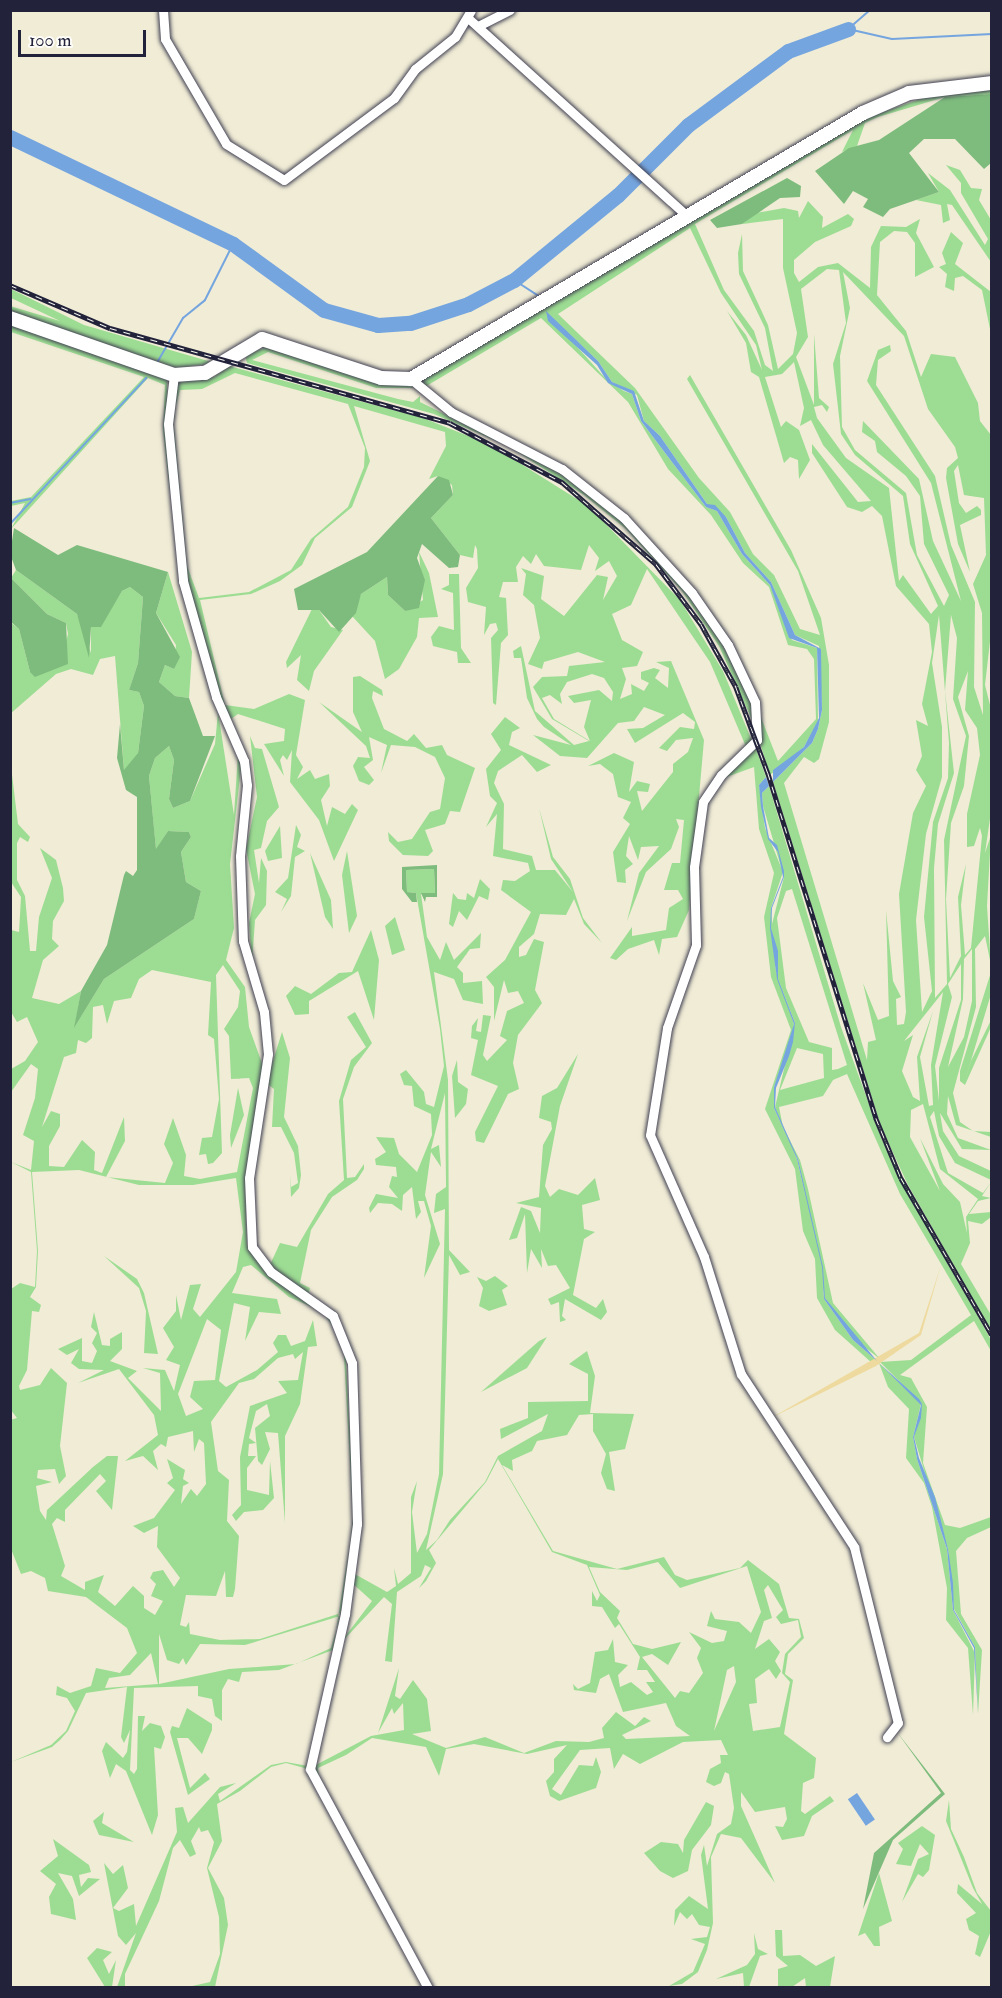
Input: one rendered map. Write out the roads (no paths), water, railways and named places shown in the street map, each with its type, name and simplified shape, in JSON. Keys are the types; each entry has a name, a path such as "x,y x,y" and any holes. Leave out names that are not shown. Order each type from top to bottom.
{"main road":[{"path":"10,318 174,375 205,373 262,339 381,378 411,379 880,105 920,91 992,84"}],"street":[{"path":"163,10 165,39 226,144 284,180 394,98 470,14 478,26 654,181 687,216"},
{"path":"478,26 510,10"},
{"path":"174,375 168,424 183,581 216,697 244,761 247,785 240,856 243,940 264,1012 267,1054 249,1178 252,1247 271,1272 333,1316 352,1363 357,1524 345,1614 310,1768 428,1988"},
{"path":"411,379 451,412 562,469 624,518 692,593 728,645 754,702 757,740 716,780 703,802 694,867 694,955 667,1028 650,1135 704,1257 741,1374 854,1547 898,1723 887,1737"}],"water":[{"path":"546,311 598,361 612,382 634,391 644,421 660,436 707,504 715,505 726,517 745,553 771,582 795,635 821,649 822,710 818,729 812,743 773,782 773,770 804,747 819,718 817,648 789,638 770,585 742,554 717,511 706,507 641,421 632,394 608,383 597,365 548,321"},
{"path":"766,777 769,786 762,793 769,838 777,845 784,871 784,877 772,908 771,928 778,951 778,979 795,1023 789,1056 776,1088 775,1107 798,1159 823,1267 825,1298 877,1361 853,1340 824,1299 822,1267 797,1159 774,1108 774,1087 794,1024 777,979 770,928 771,908 783,877 778,852 768,839 761,807 759,785"},
{"path":"879,1363 922,1404 921,1418 914,1437 919,1458 935,1497 948,1549 954,1610 975,1647 978,1714 974,1648 953,1610 947,1549 917,1459 913,1437 921,1405"},
{"path":"857,1793 875,1820 866,1826 848,1799"}],"waterway":[{"path":"870,10 848,29 892,39 992,34"},
{"path":"10,137 233,244 324,310 378,325 410,323 468,304 514,280 618,195 688,125 788,51 848,29"},
{"path":"158,361 183,318 205,300 233,244"},
{"path":"514,280 540,297"},
{"path":"10,524 146,378"},
{"path":"10,503 31,499"}],"railway":[{"path":"10,285 110,328 450,423 562,482 656,564 701,624 736,687 768,773 876,1118 901,1178 992,1335"}]}
